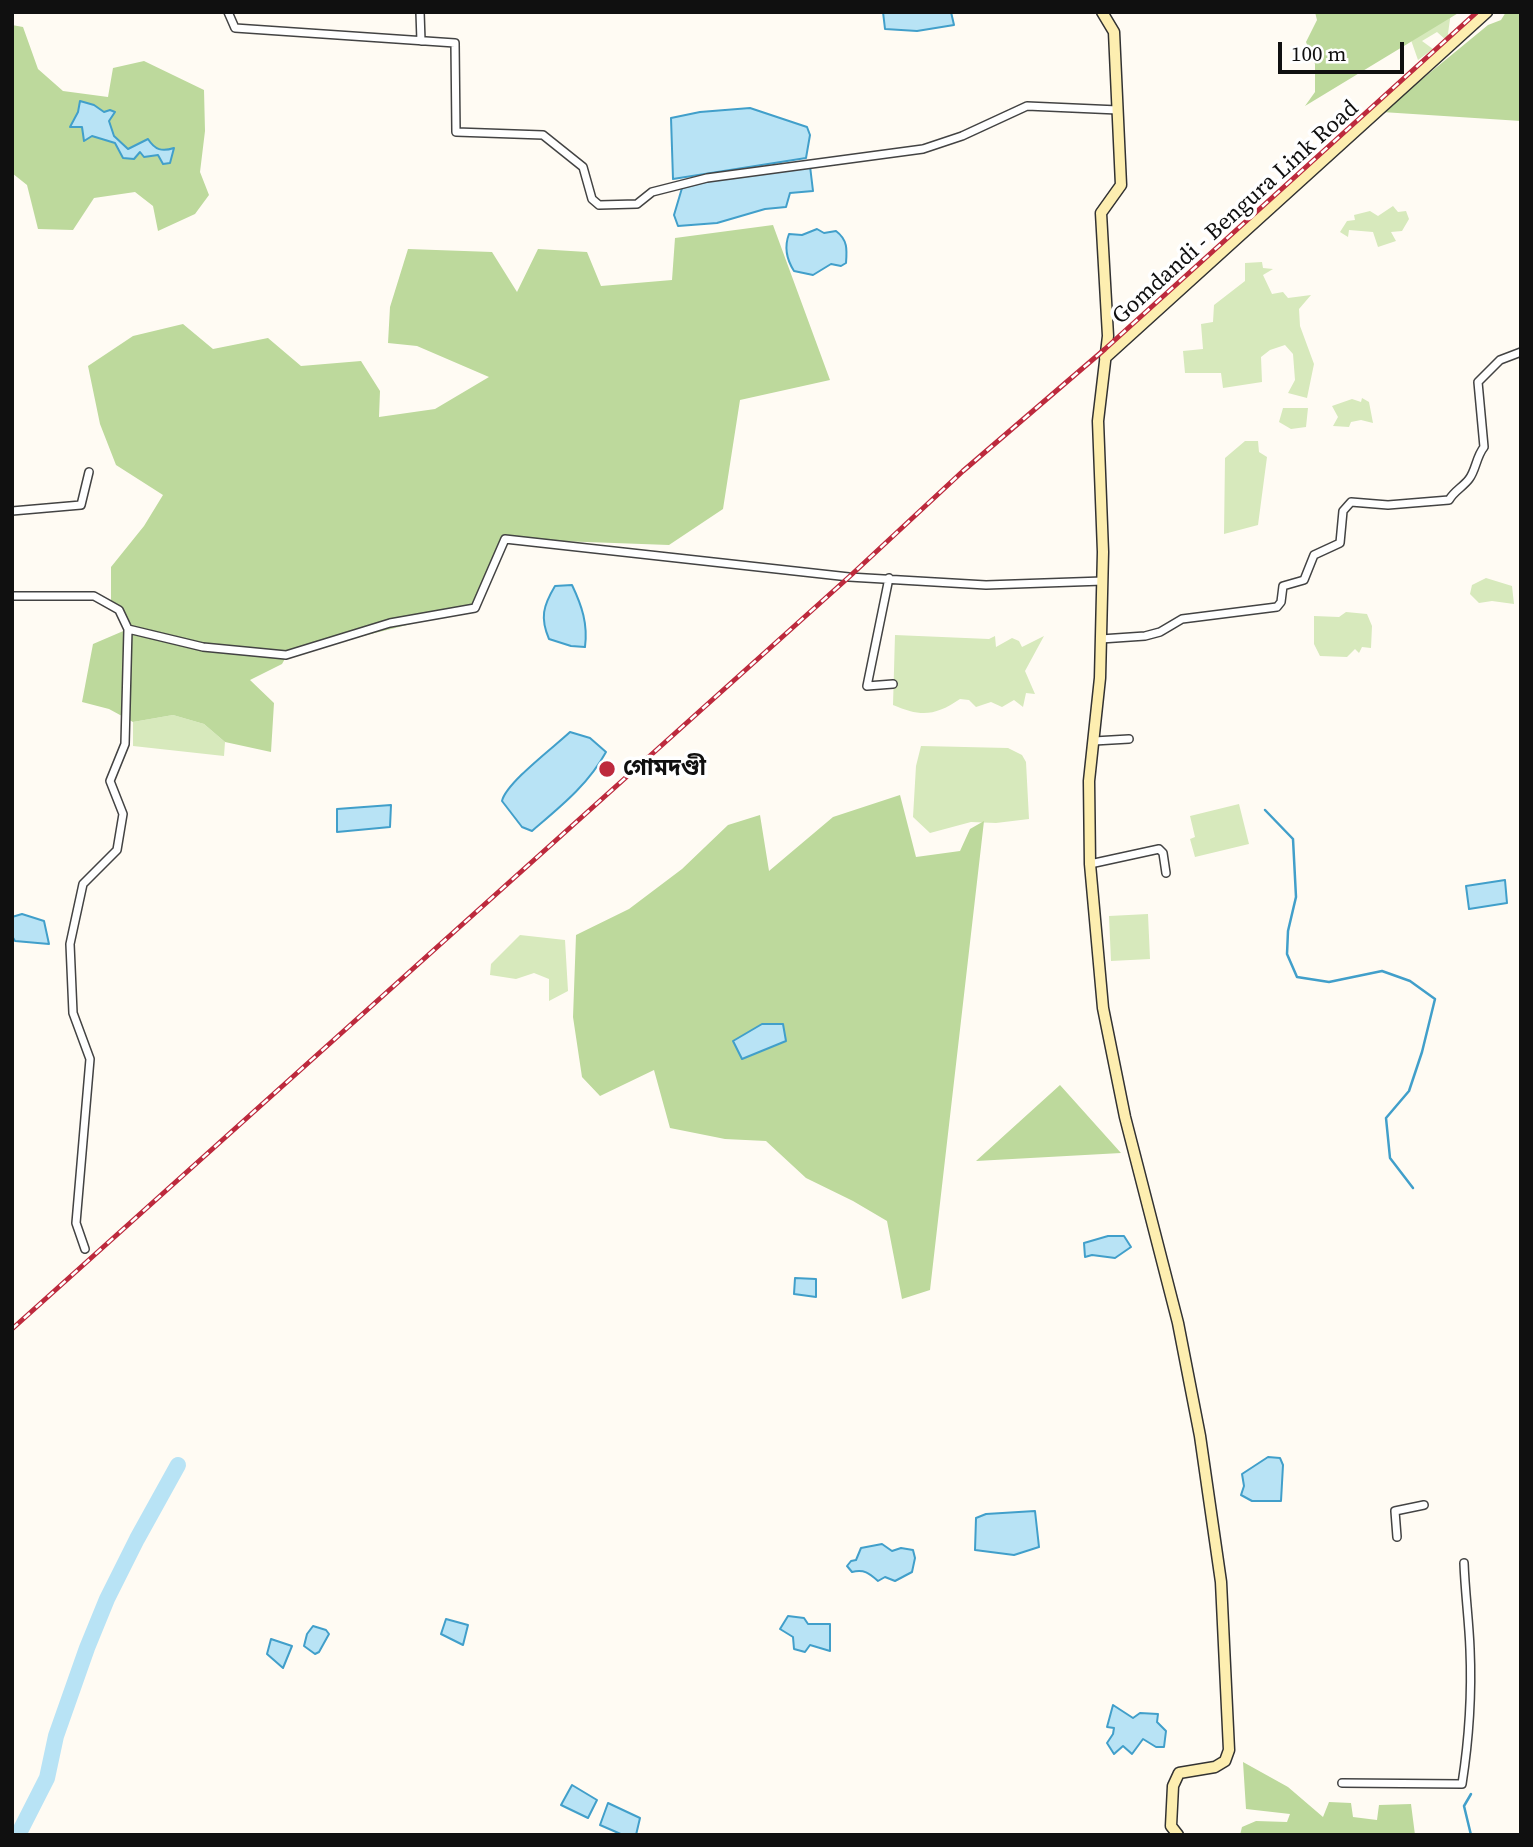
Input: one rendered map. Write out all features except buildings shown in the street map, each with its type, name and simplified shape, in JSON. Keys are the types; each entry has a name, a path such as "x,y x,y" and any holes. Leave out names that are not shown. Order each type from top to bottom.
{"main road":[{"path":"1102,12 1114,32 1121,185 1101,213 1108,336 1098,421 1101,639 1089,781 1090,864 1103,1008 1125,1117 1178,1323 1200,1436 1221,1581 1229,1750 1225,1761 1215,1767 1179,1773 1173,1786 1171,1826 1178,1835"},
{"name":"Gomdandi - Bengura Link Road","path":"1105,358 1487,12"}],"street":[{"path":"228,12 235,28 455,43 456,132 543,135 583,167 592,199 599,205 637,204 652,191 707,178 923,149 962,136 1027,106 1118,110"},
{"path":"420,12 421,41"},
{"path":"1101,639 1145,636 1160,632 1182,619 1277,607 1281,602 1283,586 1304,580 1313,556 1340,543 1343,511 1351,502 1388,505 1449,500 1455,490 1470,478 1483,447 1479,383 1500,360 1521,352"},
{"path":"12,511 81,505 89,472"},
{"path":"128,629 203,647 286,655 390,623 475,608 505,539 849,577 986,585 1102,582"},
{"path":"889,578 867,686 893,684"},
{"path":"12,596 94,596 119,610 128,629 125,744 110,781 123,814 117,850 83,884 70,944 72,1013 90,1059 76,1223 85,1249"},
{"path":"1094,741 1129,738"},
{"path":"1090,864 1159,849 1163,853 1166,873"},
{"path":"1397,1537 1395,1511 1424,1505"},
{"path":"1342,1783 1462,1784 1468,1748 1471,1690 1464,1563"}],"green space":[{"path":"1315,12 1460,12 1305,106 1315,92 1315,64 1306,42 1317,20"},
{"path":"1451,12 1447,41 1437,32 1422,41 1433,49 1418,60 1405,23"},
{"path":"1506,12 1521,12 1521,121 1382,112 1488,25 1501,20"},
{"path":"12,25 23,27 38,69 63,91 108,97 113,68 144,61 204,90 205,131 200,172 209,195 195,214 158,231 153,206 135,192 94,198 73,230 38,229 27,185 12,173"},
{"path":"1393,206 1398,212 1406,211 1409,219 1402,231 1391,232 1396,241 1378,247 1373,232 1349,230 1348,237 1340,232 1347,221 1355,220 1354,215 1370,211 1378,216"},
{"path":"773,225 830,380 740,400 723,509 669,545 505,539 475,608 287,655 282,664 250,680 274,703 271,752 225,742 204,724 173,715 133,722 109,709 82,702 93,644 128,629 111,606 111,567 144,526 163,495 116,465 100,424 88,366 133,336 183,324 213,349 268,338 301,366 361,361 380,391 379,417 435,409 489,377 417,346 388,343 390,307 408,249 492,252 517,292 538,249 587,252 601,286 672,280 675,238"},
{"path":"1262,262 1263,268 1273,269 1263,275 1272,294 1283,292 1288,298 1311,295 1299,309 1300,326 1314,364 1307,398 1288,393 1295,380 1293,354 1285,345 1270,350 1261,357 1262,382 1223,388 1221,373 1185,373 1183,351 1203,349 1201,324 1213,322 1214,305 1245,281 1245,263"},
{"path":"1362,398 1369,402 1373,423 1361,420 1351,422 1349,427 1333,426 1338,417 1332,406 1352,399 1361,402"},
{"path":"1283,408 1308,408 1306,427 1291,429 1279,422"},
{"path":"1245,441 1258,441 1259,452 1267,457 1258,525 1224,534 1225,458"},
{"path":"1486,578 1512,586 1514,604 1492,601 1479,603 1470,594 1472,585"},
{"path":"1346,612 1367,614 1372,626 1371,648 1362,647 1359,653 1355,649 1347,657 1320,656 1314,644 1314,616 1339,617"},
{"path":"895,635 989,639 995,636 996,647 1012,638 1019,641 1022,647 1044,636 1025,671 1035,694 1026,693 1023,707 1014,700 1002,707 991,702 976,707 969,700 960,699 935,712 920,713 893,705"},
{"path":"173,715 204,724 225,742 224,756 133,746 133,722"},
{"path":"921,746 1008,748 1022,755 1026,762 1029,819 996,823 971,822 930,833 913,817 916,766"},
{"path":"900,795 916,857 960,851 970,829 984,821 930,1290 902,1299 887,1221 806,1178 766,1141 725,1139 670,1128 654,1070 600,1096 582,1077 573,1017 576,935 629,909 682,869 728,825 760,815 769,871 833,817"},
{"path":"1239,804 1249,844 1195,857 1190,839 1195,837 1190,816"},
{"path":"1148,914 1150,959 1111,961 1109,916"},
{"path":"520,935 565,940 568,991 549,1001 549,979 534,973 516,979 490,975 491,964"},
{"path":"1060,1085 1121,1153 976,1161"},
{"path":"1243,1762 1288,1787 1323,1817 1329,1802 1351,1803 1353,1817 1377,1820 1379,1805 1411,1804 1415,1835 1240,1835 1242,1827 1256,1821 1287,1822 1290,1814 1246,1809"}],"water":[{"path":"883,12 951,12 954,25 917,31 885,29"},
{"path":"80,101 94,105 104,112 115,112 109,121 114,136 128,149 148,139 159,149 174,148 170,163 163,164 158,155 144,157 140,152 134,159 123,158 115,143 92,136 84,141 82,127 70,127"},
{"path":"750,108 807,127 810,135 806,158 673,179 671,118 700,112"},
{"path":"810,166 813,191 790,193 786,207 765,209 717,223 678,226 674,215 682,188 725,177"},
{"path":"817,229 824,233 836,231 840,234 846,246 846,263 841,266 831,264 813,275 794,271 787,253 789,234 802,235"},
{"path":"572,585 583,615 585,647 549,639 544,625 545,606 555,586"},
{"path":"570,732 590,738 606,752 591,775 563,804 532,831 522,827 502,801 505,793 521,775"},
{"path":"391,805 390,827 337,832 337,809"},
{"path":"1505,880 1507,903 1469,909 1466,886"},
{"path":"22,914 44,921 49,944 15,941 12,936 12,917"},
{"path":"762,1024 783,1024 786,1041 742,1059 733,1041"},
{"path":"1108,1236 1124,1236 1131,1247 1115,1258 1092,1255 1085,1257 1084,1243"},
{"path":"795,1278 816,1279 816,1297 794,1294"},
{"path":"1268,1457 1280,1458 1283,1465 1281,1501 1252,1501 1241,1495 1244,1486 1242,1474"},
{"path":"1035,1511 1039,1547 1014,1555 975,1550 976,1518 986,1514"},
{"path":"882,1544 892,1551 901,1548 913,1550 915,1558 912,1572 895,1581 885,1577 878,1581 866,1572 852,1572 847,1566 856,1560 861,1548"},
{"path":"788,1616 804,1618 808,1624 830,1624 830,1651 810,1645 805,1652 794,1649 793,1637 780,1629"},
{"path":"446,1619 468,1625 463,1645 441,1634"},
{"path":"313,1626 326,1630 329,1634 319,1652 315,1654 304,1646 307,1634"},
{"path":"271,1639 292,1646 283,1668 267,1654"},
{"path":"1113,1705 1133,1718 1140,1713 1158,1714 1157,1722 1166,1731 1164,1747 1156,1747 1143,1739 1132,1754 1123,1746 1114,1754 1107,1743 1114,1728 1107,1727"},
{"path":"572,1785 597,1800 588,1818 561,1805"},
{"path":"608,1803 640,1818 636,1835 623,1835 600,1825"}],"waterway":[{"path":"1265,810 1293,839 1296,897 1288,931 1287,954 1297,977 1329,982 1382,971 1410,981 1435,999 1409,1091 1386,1118 1390,1158 1413,1188"},
{"path":"18,1835 47,1778 56,1736 107,1599 178,1465"},
{"path":"1471,1794 1464,1806 1471,1835"}],"railway":[{"path":"12,1329 849,577 963,471 1105,349 1477,12"}],"place":[{"name":"গোমদণ্ডী","path":"607,769"}]}
